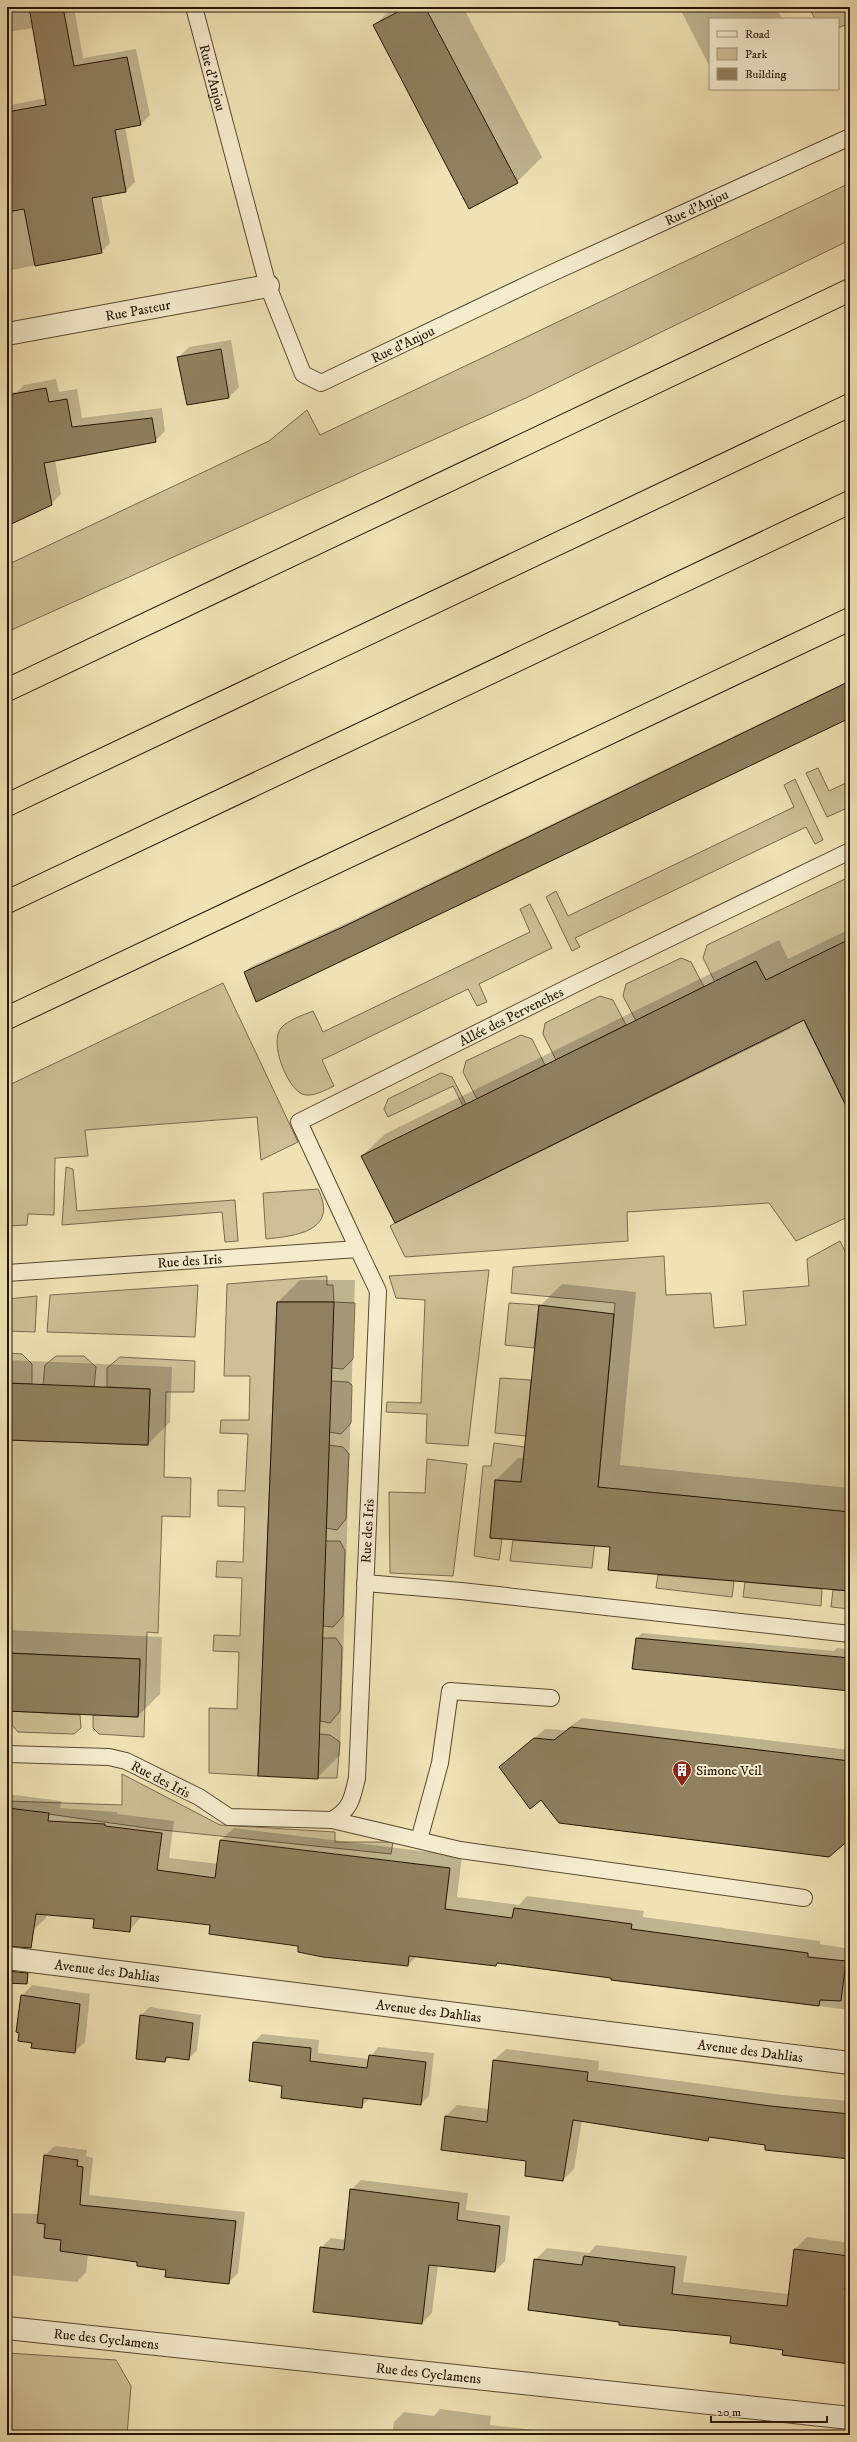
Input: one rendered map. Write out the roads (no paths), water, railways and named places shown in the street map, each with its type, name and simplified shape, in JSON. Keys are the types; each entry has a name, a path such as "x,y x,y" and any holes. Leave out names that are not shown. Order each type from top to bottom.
{"highway":[{"path":"7,690 850,290"},
{"path":"7,805 850,405"},
{"path":"7,902 850,502"},
{"path":"7,1018 850,619"}],"street":[{"name":"Rue Pasteur","path":"7,334 268,286"},
{"name":"Avenue des Dahlias","path":"7,1958 850,2063"},
{"name":"Rue des Cyclamens","path":"7,2328 850,2418"}],"lane":[{"name":"Rue d'Anjou","path":"194,7 268,286 303,374 321,383 541,278 850,137"},
{"name":"Allée des Pervenches","path":"358,1249 299,1122 564,989 850,851"},
{"name":"Rue des Iris","path":"7,1273 358,1249 378,1291 357,1778 351,1801 344,1813 332,1820 229,1817 199,1797 126,1761 109,1757 7,1754"},
{"path":"365,1583 461,1591 850,1634"},
{"path":"419,1840 440,1763 450,1691 551,1698"},
{"path":"332,1820 460,1850 804,1898"}],"place":[{"name":"Simone Veil","path":"682,1787"}]}
